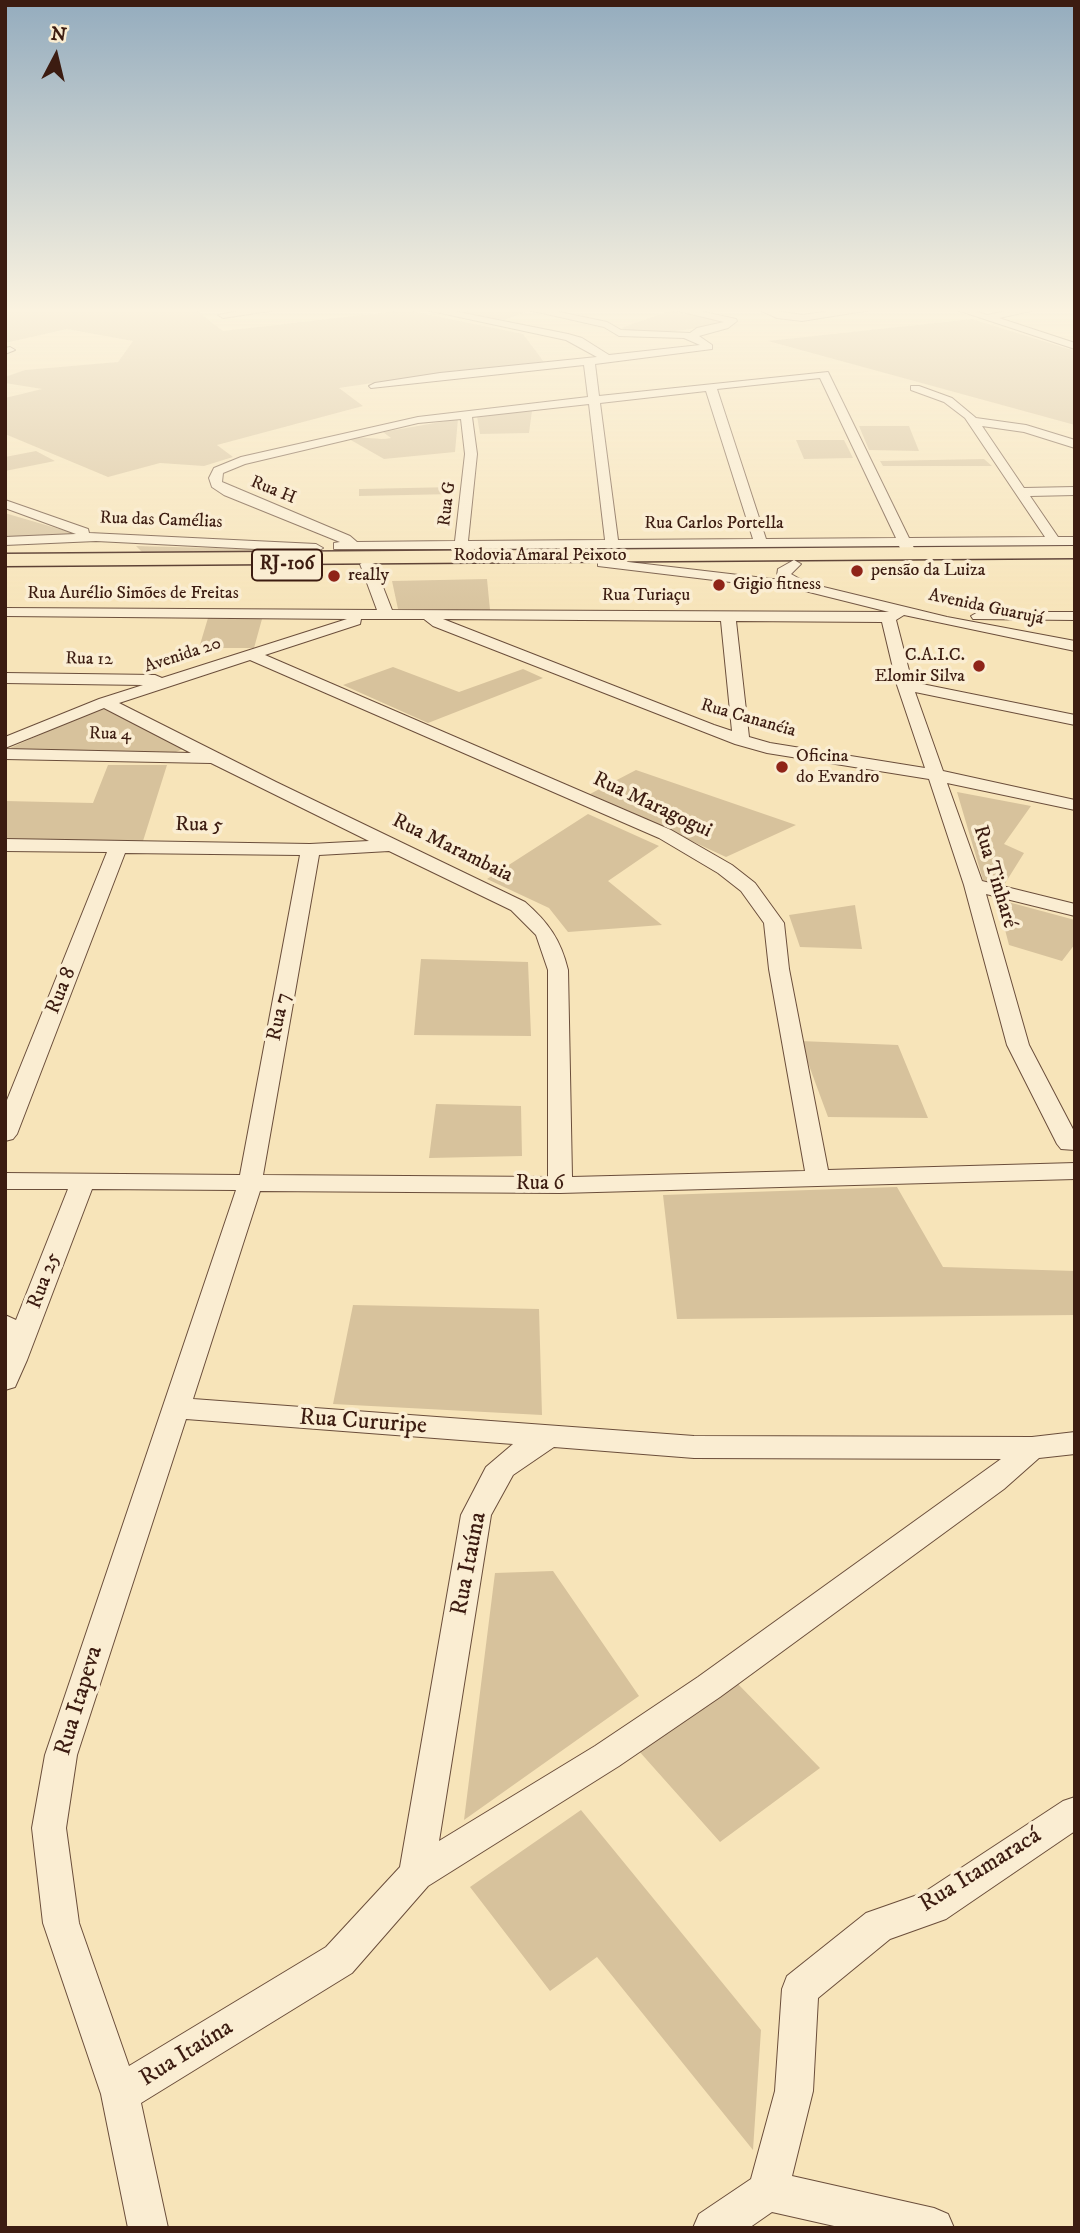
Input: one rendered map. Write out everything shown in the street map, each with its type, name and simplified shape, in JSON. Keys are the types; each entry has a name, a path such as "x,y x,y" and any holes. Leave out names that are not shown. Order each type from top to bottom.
{"highway":[{"path":"761,543 814,555"},
{"name":"Rodovia Amaral Peixoto","path":"5,567 339,551 814,555 907,548 1075,552"},
{"name":"Rodovia Amaral Peixoto","path":"5,560 296,558 339,551 603,563 1075,561"},
{"path":"296,558 339,551"}],"street":[{"name":"Rua H","path":"339,551 345,539 229,492 216,484 218,471 241,461 390,425 484,412"},
{"path":"597,412 612,543"},
{"path":"719,412 761,543"},
{"name":"Rua H","path":"842,412 907,548"},
{"path":"964,412 1054,541"},
{"name":"Rua G","path":"460,551 471,454 466,414"},
{"path":"972,421 1026,429 1075,444"},
{"path":"1020,492 1075,491"},
{"path":"5,504 96,537"},
{"name":"Rua das Camélias","path":"5,541 96,537 339,551"},
{"name":"Rua Carlos Portella","path":"460,551 612,543 761,543 907,548 1075,541"},
{"path":"339,551 381,614"},
{"name":"Avenida Guarujá","path":"603,563 805,587 856,598 893,612 1041,633 1075,632"},
{"path":"794,564 785,569 784,576 805,587"},
{"path":"844,616 856,598"},
{"name":"Rua Aurélio Simões de Freitas","path":"5,612 381,614"},
{"name":"Avenida Guarujá","path":"893,612 978,616 1041,633 1075,646"},
{"name":"Rua Turiaçu","path":"381,614 844,616 893,612"},
{"name":"Rua Tinharé","path":"893,612 905,685 975,885 1018,1045 1072,1143"},
{"name":"Avenida 20","path":"5,743 105,702 381,614"},
{"name":"Rua Cananéia","path":"428,614 438,623 767,748 936,775 1075,806"},
{"path":"728,616 741,740"},
{"path":"978,616 1075,616"},
{"path":"1041,633 1048,620 1058,616"},
{"name":"Rua Maragogui","path":"251,655 665,834 710,858 748,887 774,923 779,969 818,1179"},
{"name":"Rua 12","path":"5,678 172,680"},
{"path":"905,685 1075,720"},
{"name":"Rua Marambaia","path":"105,702 518,906 539,925 553,943 558,970 560,1185"},
{"name":"Rua 4","path":"5,754 214,758"},
{"name":"Rua 5","path":"5,845 310,850 392,845"},
{"name":"Rua 8","path":"5,1134 118,848"},
{"name":"Rua 7","path":"250,1184 275,1038 299,929 310,850"},
{"path":"975,885 1075,910"},
{"path":"1072,1143 1075,1171"},
{"name":"Rua 6","path":"5,1181 560,1185 1075,1171"},
{"name":"Rua 25","path":"9,1370 83,1181"},
{"name":"Rua Itapeva","path":"148,2228 120,2094 61,1923 49,1828 61,1755 250,1184"},
{"path":"5,1324 9,1370"},
{"name":"Rua Cururipe","path":"178,1408 548,1437"},
{"path":"548,1437 694,1447 1059,1449"},
{"name":"Rua Itaúna","path":"120,2094 339,1960 416,1874 476,1515 492,1478 508,1459 548,1437"},
{"path":"416,1874 607,1756 709,1687 984,1489 1059,1449"},
{"name":"Rua Itamaracá","path":"768,2190 794,2091 800,1989 879,1925 933,1907 1075,1812"},
{"path":"713,2228 768,2190 934,2228"}],"shaded area":[{"path":"5,412 340,412 217,445 233,457 204,466 160,463 108,477 5,434"},
{"path":"532,412 529,433 480,434 477,416"},
{"path":"1028,412 1075,412 1075,425"},
{"path":"458,419 455,452 384,459 349,439 391,438 383,432"},
{"path":"859,426 909,426 919,451 869,450"},
{"path":"796,440 844,440 853,458 804,459"},
{"path":"36,451 55,461 5,471 5,457"},
{"path":"984,459 992,466 883,466 880,461"},
{"path":"455,487 455,494 359,496 359,489"},
{"path":"5,513 8,514 80,535 5,537"},
{"path":"136,546 286,550 285,553 144,554"},
{"path":"487,579 490,610 398,609 392,581"},
{"path":"208,618 262,619 254,648 199,648"},
{"path":"393,667 459,692 523,669 543,678 428,723 343,685"},
{"path":"112,709 187,747 176,752 8,749 95,710"},
{"path":"108,765 167,765 143,841 5,839 5,801 93,803"},
{"path":"636,770 796,825 726,857 590,794"},
{"path":"957,792 1031,806 1004,844 1024,853 1004,885 983,880"},
{"path":"588,814 659,846 608,881 662,925 568,932 549,908 487,879"},
{"path":"997,899 1075,920 1075,944 1062,961 1009,945"},
{"path":"855,905 862,949 800,947 789,915"},
{"path":"421,959 528,962 531,1036 414,1035"},
{"path":"800,1041 898,1045 928,1118 828,1117"},
{"path":"436,1104 521,1106 522,1156 429,1158"},
{"path":"897,1187 943,1267 1075,1271 1075,1315 677,1319 663,1195"},
{"path":"353,1305 539,1309 542,1415 333,1404"},
{"path":"553,1571 639,1696 464,1820 495,1573"},
{"path":"737,1683 820,1768 720,1842 638,1750"},
{"path":"581,1810 761,2030 753,2150 597,1957 550,1991 470,1887"}],"place":[{"name":"pensão da Luiza","path":"857,571"},
{"name":"really","path":"334,576"},
{"name":"Gigio fitness","path":"719,585"},
{"name":"C.A.I.C. Elomir Silva","path":"979,666"},
{"name":"Oficina do Evandro","path":"782,767"}]}
